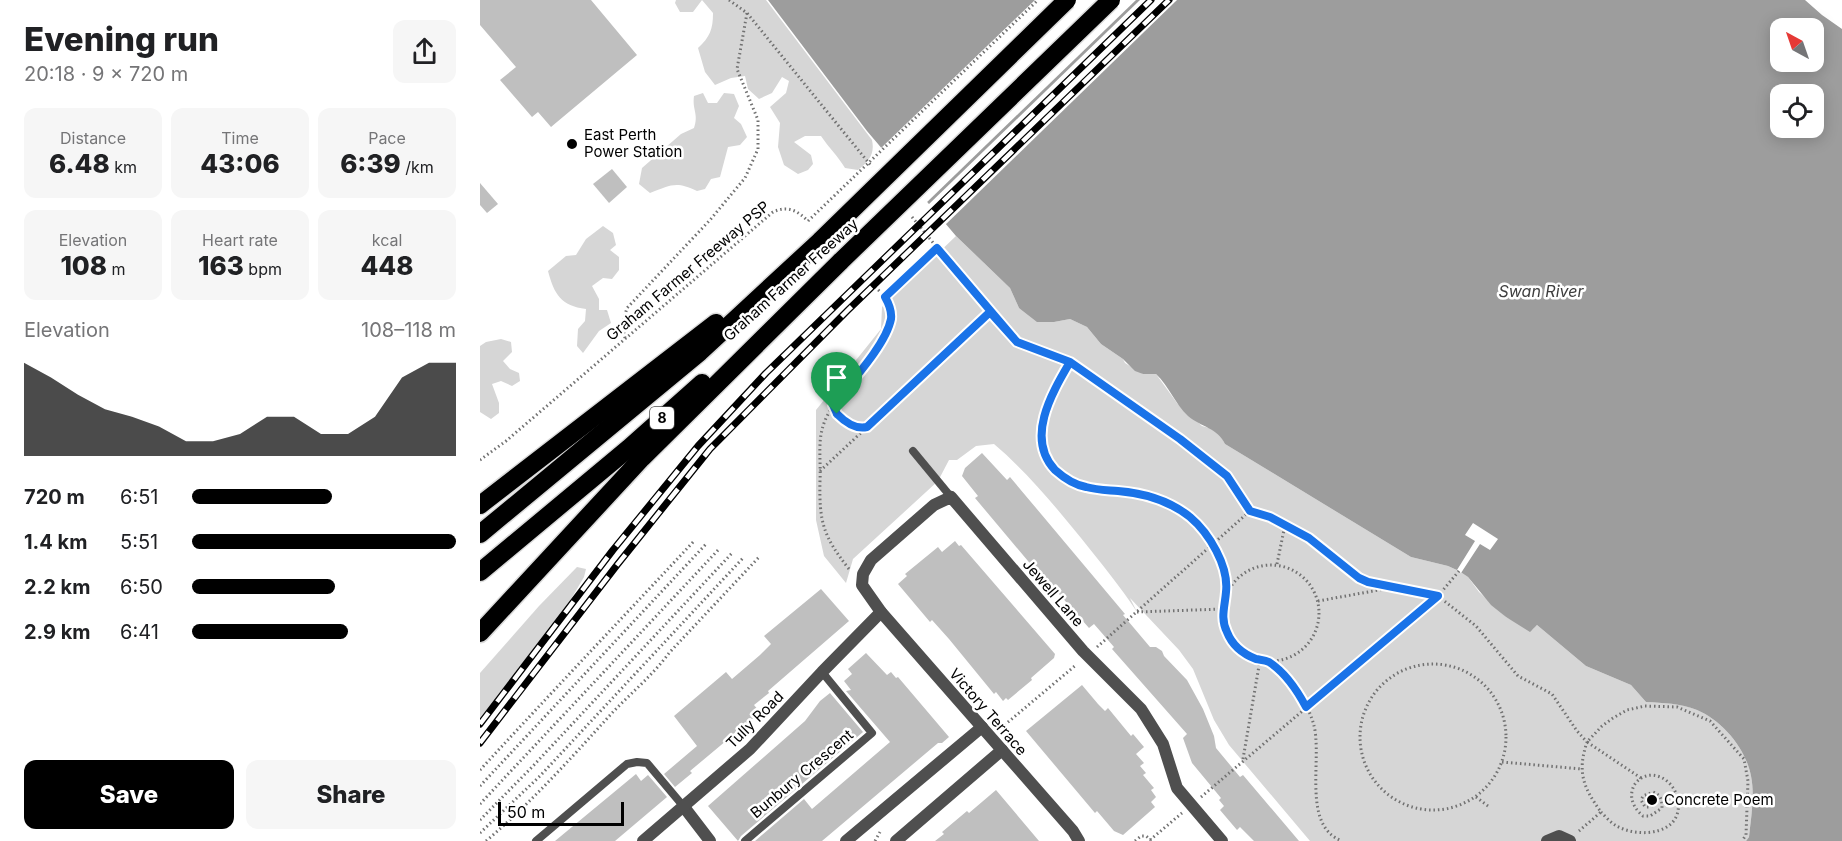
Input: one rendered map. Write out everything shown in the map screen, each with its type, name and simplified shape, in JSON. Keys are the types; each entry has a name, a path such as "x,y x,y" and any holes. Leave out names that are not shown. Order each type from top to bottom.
{"highway":[{"name":"Graham Farmer Freeway","path":"480,534 700,352 821,240 1067,0"},
{"name":"Graham Farmer Freeway","path":"480,572 629,448 841,261 1111,0"},
{"path":"480,505 821,240"},
{"path":"480,633 642,458 841,261"}],"street":[{"path":"882,612 862,585 863,574 871,560 934,505 951,497"},
{"name":"Jewell Lane","path":"951,497 1083,651 1142,709 1163,744 1177,788 1222,841"},
{"name":"Tully Road","path":"643,841 750,749 882,612"},
{"name":"Victory Terrace","path":"882,612 1076,836 1088,841"},
{"path":"846,841 982,727"},
{"path":"896,841 1002,750"},
{"path":"684,807 710,841"},
{"path":"1547,841 1559,836 1569,840"}],"lane":[{"path":"913,451 951,497"},
{"name":"Bunbury Crescent","path":"745,841 872,733 822,672"},
{"path":"536,841 627,764 647,763 684,807"}],"path":[{"path":"729,0 747,13 879,176"},
{"name":"Graham Farmer Freeway PSP","path":"480,460 506,441 773,212 791,209 808,221 1038,0"},
{"path":"625,338 622,325 627,308 710,220 745,178 758,149 758,120 738,69 747,13"},
{"path":"908,212 1017,342 1070,362 1180,439 1227,476 1250,511 1270,517 1309,538 1359,578 1368,582 1438,596 1476,626 1518,676 1552,694 1587,742 1641,778"},
{"path":"885,297 937,248"},
{"path":"862,585 837,553 825,533 820,515 820,471 822,429 833,405 884,339 891,319 891,308 885,297 871,283"},
{"path":"820,471 990,312"},
{"path":"1070,362 1046,408 1042,430 1042,449 1049,463 1071,482 1085,487 1141,494 1178,508 1197,524 1212,545 1222,566 1226,579 1223,609 1225,627 1232,641 1242,651 1260,660 1277,660 1294,654 1310,641 1318,621 1318,601 1308,582 1296,571 1277,564 1256,566 1243,573 1226,594"},
{"path":"833,405 837,414 851,425 867,427"},
{"path":"1106,639 1250,511"},
{"path":"1277,564 1286,525"},
{"path":"480,770 538,705 585,659 695,540"},
{"path":"480,786 707,543"},
{"path":"480,804 720,548"},
{"path":"480,820 733,552"},
{"path":"486,841 541,790 637,687 656,670 669,652 760,556"},
{"path":"480,833 540,776 743,558"},
{"path":"1205,793 1438,596 1459,571"},
{"path":"1318,601 1393,587"},
{"path":"1137,612 1223,609"},
{"path":"1243,761 1260,660"},
{"path":"1267,660 1298,691 1313,723 1316,741 1317,806 1322,822 1329,833 1342,841"},
{"path":"1423,664 1441,664 1470,673 1489,688 1502,712 1507,741 1502,762 1491,782 1476,797 1464,804 1443,810 1428,811 1395,801 1383,792 1371,777 1360,746 1361,723 1370,699 1390,678 1405,669 1423,664"},
{"path":"991,737 1065,674"},
{"path":"1653,801 1653,805 1647,808 1641,800 1649,792 1658,794 1662,801 1662,808 1650,816 1642,816 1630,799 1631,789 1641,778 1656,775 1668,781 1676,792 1680,807 1677,818 1657,832 1633,832 1615,825 1588,795 1582,776 1582,758 1587,742 1613,718 1627,710 1645,706 1677,707 1710,720 1744,759 1748,792 1746,835 1742,841"},
{"path":"1502,762 1582,769"},
{"path":"1476,797 1488,806"},
{"path":"1569,840 1601,812"},
{"path":"1135,841 1141,836 1146,836 1151,840 1179,815"}],"shaded area":[{"path":"676,0 702,0 693,12 680,12 675,3"},
{"path":"702,0 766,0 872,140 872,153 858,170 845,168 821,136 805,136 794,142 811,155 813,164 808,170 798,174 784,165 778,147 780,123 770,107 786,93 789,81 782,77 772,93 759,99 748,89 745,76 731,78 715,85 705,72 698,48 708,36 713,19 713,13"},
{"path":"703,93 708,103 717,103 724,93 734,94 739,106 734,118 741,124 747,137 740,145 728,147 720,177 711,179 705,189 697,191 674,185 650,193 639,184 642,168 681,134 694,128 696,119 694,96"},
{"path":"603,226 613,233 616,245 610,250 619,257 619,270 612,279 603,278 592,286 599,299 599,310 607,310 611,323 599,331 583,353 577,346 578,329 585,321 586,309 570,305 560,298 548,271 566,256 576,255 586,239"},
{"path":"956,236 1010,288 1019,308 1054,322 1070,319 1087,327 1101,344 1123,359 1125,363 1143,374 1156,374 1177,403 1202,426 1213,429 1221,436 1225,444 1411,557 1459,571 1468,577 1479,592 1506,617 1532,630 1537,625 1586,666 1631,685 1646,702 1685,706 1716,721 1739,746 1751,776 1752,807 1749,837 1746,841 1310,841 1229,745 1214,720 1193,669 1179,650 1130,598 1137,612 1110,574 1050,501 994,444 976,446 957,460 949,460 938,481 853,559 846,583 824,556 816,520 816,410 881,329 882,307"},
{"path":"501,339 511,342 512,352 503,361 510,369 519,373 520,381 512,386 501,381 492,384 499,403 499,413 491,419 480,412 480,346 486,342"},
{"path":"577,567 586,569 571,599 480,719 480,673"}],"water":[{"name":"Swan River","path":"768,0 1805,0 1842,29 1842,841 1746,841 1749,837 1752,806 1751,776 1739,746 1716,721 1691,708 1646,702 1631,685 1586,666 1537,625 1530,632 1506,617 1491,605 1468,577 1459,571 1411,557 1225,444 1218,434 1188,416 1156,374 1143,374 1135,371 1123,359 1101,344 1087,327 1070,319 1037,322 1019,308 1010,288 956,236 867,131"}],"pier":[{"path":"1035,0 1136,0 925,204 879,150"},
{"path":"1140,0 1177,0 944,226 927,206"},
{"path":"1473,523 1498,539 1490,550 1480,544 1461,573 1457,570 1475,541 1465,535"}],"building":[{"name":"East Perth Power Station","path":"480,0 591,0 637,55 551,127 538,112 532,117 500,80 516,67 480,25"},
{"path":"612,169 627,187 609,203 593,184"},
{"path":"480,183 498,204 487,213 480,205"},
{"path":"982,453 1007,480 1010,477 1150,647 1156,647 1162,651 1187,680 1203,709 1214,736 1216,748 1240,777 1243,775 1299,841 1254,841 1240,827 1237,830 1220,810 1224,806 1219,800 1221,798 1192,763 1183,738 1187,734 1112,649 1114,647 1094,624 1089,628 1052,586 1049,586 975,498 978,496 962,476 965,468"},
{"path":"955,541 959,546 961,545 1055,654 1054,658 1031,678 1032,680 1008,700 1006,698 1003,701 996,692 994,694 949,639 932,620 930,622 898,584 907,576 905,574 938,547 942,552"},
{"path":"821,589 849,621 768,691 769,693 754,705 759,711 757,715 690,771 692,773 675,787 664,774 697,746 674,716 726,672 732,679 760,655 771,644 764,636"},
{"path":"866,653 887,675 891,672 896,678 898,677 949,737 942,743 938,743 822,841 755,841 804,799 812,809 890,742 846,691 851,690 844,681 852,674 848,669"},
{"path":"1082,685 1105,711 1108,708 1131,736 1133,734 1144,747 1136,754 1144,763 1140,766 1146,773 1143,775 1154,788 1151,790 1156,797 1151,802 1155,807 1123,835 1114,831 1097,811 1095,813 1026,731"},
{"path":"830,693 863,732 738,841 708,806 805,721 820,701"},
{"path":"636,774 641,781 648,775 667,797 615,841 555,841"},
{"path":"996,790 1039,841 935,841 967,811 969,813"}],"railway":[{"path":"480,724 613,550 698,446 766,373 1151,0"},
{"path":"480,743 710,449 848,310 1169,0"}],"place":[{"name":"East Perth Power Station","path":"572,144"},
{"name":"Concrete Poem","path":"1652,800"}],"route":[{"path":"837,414 833,405 884,339 891,319 891,308 885,297 937,248 1017,342 1048,354 1070,362 1046,408 1042,430 1042,449 1049,463 1071,482 1085,487 1155,498 1178,508 1190,517 1204,532 1222,566 1226,579 1226,594 1222,612 1227,633 1242,651 1260,660 1267,660 1276,667 1298,691 1306,707 1438,596 1368,582 1359,578 1309,538 1270,517 1250,511 1227,476 1180,439 1070,362 1017,342 990,312 867,427 858,428 851,425 837,414"}]}
